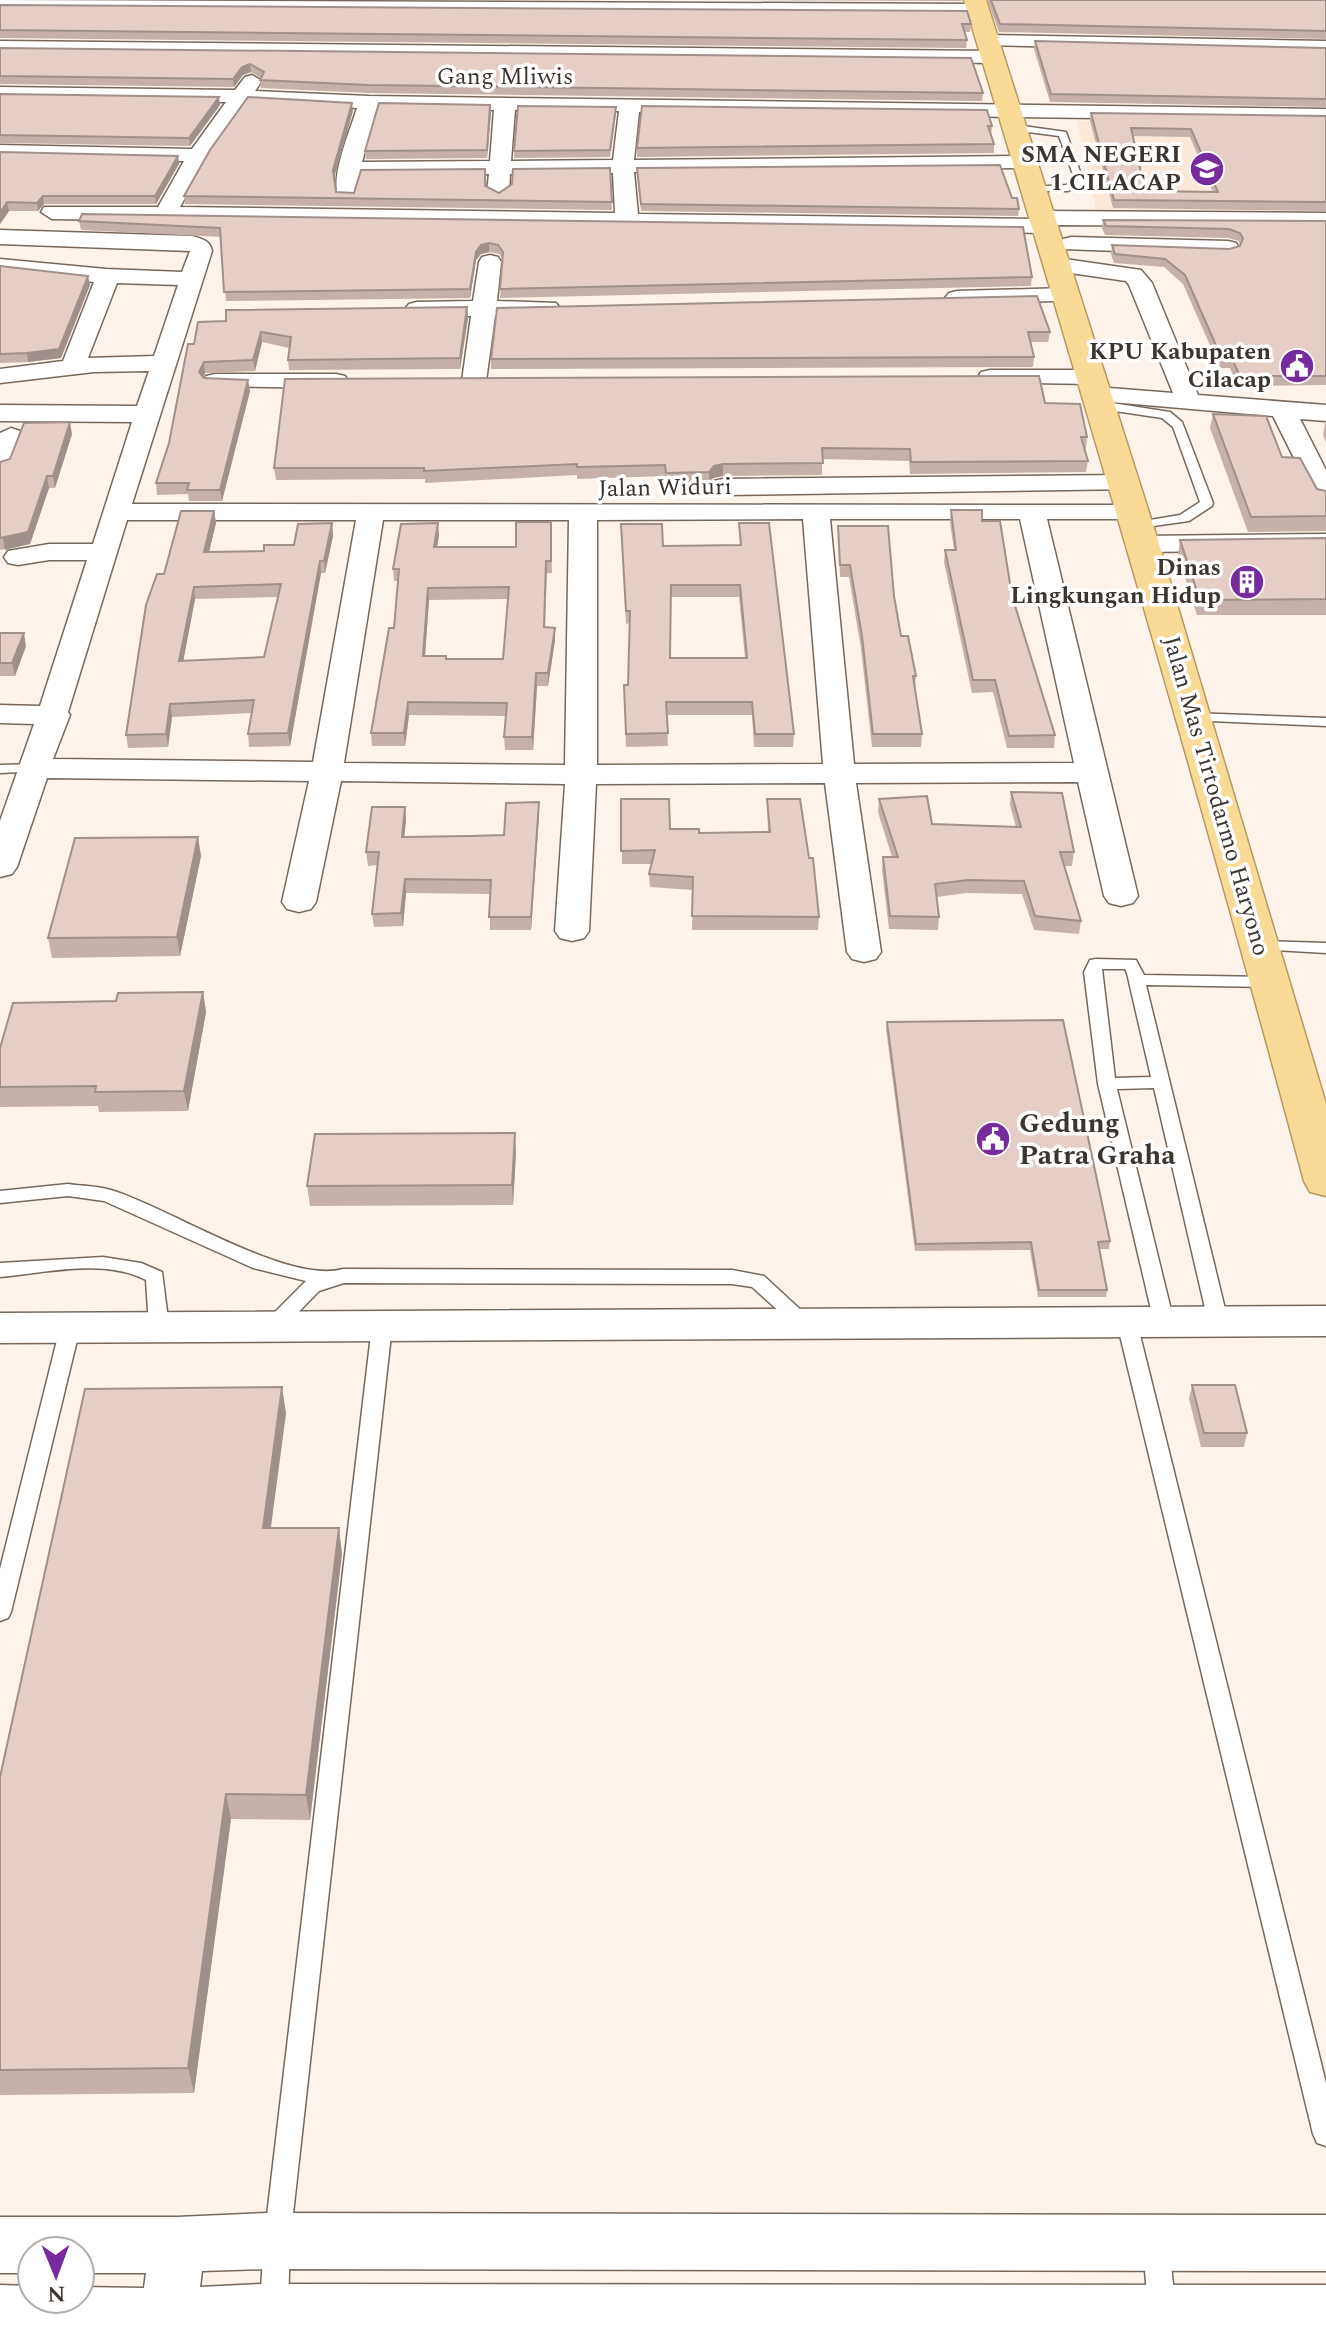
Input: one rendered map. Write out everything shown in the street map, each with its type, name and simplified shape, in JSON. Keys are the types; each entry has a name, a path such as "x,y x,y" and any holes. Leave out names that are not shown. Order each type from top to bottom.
{"highway":[{"name":"Jalan Mas Tirtodarmo Haryono","path":"976,5 1134,516 1269,982 1320,1137 1326,1181"}],"street":[{"path":"165,214 198,155 239,96 325,3"},
{"path":"0,4 976,5"},
{"path":"0,47 279,51 1326,47"},
{"name":"Gang Mliwis","path":"0,93 239,96 369,102 630,104 1013,119 1326,115"},
{"path":"345,216 349,169 369,102"},
{"path":"497,218 505,103"},
{"path":"627,220 623,165 630,104"},
{"path":"0,151 198,155"},
{"path":"349,169 623,165 1047,228 1228,248"},
{"path":"52,212 1047,228 1326,220"},
{"path":"936,299 1047,228"},
{"path":"1047,228 1133,275 1140,283 1189,403"},
{"path":"0,237 192,243 200,246 201,251 116,512 55,715 0,866"},
{"path":"474,381 490,262"},
{"path":"0,266 106,276 191,279"},
{"path":"73,367 105,288 106,276"},
{"path":"392,310 576,307"},
{"path":"0,376 73,367 165,363"},
{"path":"964,378 1189,403 1326,413"},
{"path":"444,381 506,380"},
{"path":"215,381 367,381"},
{"path":"1283,410 1326,496"},
{"path":"0,463 6,425 148,414"},
{"name":"Jalan Widuri","path":"205,493 1134,516"},
{"path":"299,902 327,771 371,511"},
{"path":"116,512 1032,512 1134,516 1326,542"},
{"path":"1032,512 1121,896"},
{"path":"572,931 581,775 583,513"},
{"path":"816,513 839,773 864,952"},
{"path":"6,562 49,552 104,552"},
{"path":"0,714 55,715"},
{"path":"36,768 581,775 1092,772"},
{"path":"0,1328 1326,1321"},
{"path":"0,2245 177,2245 277,2241 1326,2243"},
{"path":"168,2324 177,2245"},
{"path":"0,2314 168,2324 274,2313 1162,2322 1326,2314"}],"lane":[{"path":"1013,119 1063,134 1080,181 1068,188 1047,228"},
{"path":"1096,392 1166,415 1178,425 1207,503 1199,513 1180,519 1134,516"},
{"path":"1193,717 1326,722"},
{"path":"0,769 36,768"},
{"path":"1261,946 1326,948"},
{"path":"1218,1321 1137,980 1130,964 1096,964 1092,972 1107,1084 1146,1322 1326,2134"},
{"path":"1137,980 1269,982"},
{"path":"1107,1084 1160,1082"},
{"path":"0,1197 68,1190 107,1195 260,1263 324,1279"},
{"path":"0,1270 112,1263 143,1267 155,1277 159,1327"},
{"path":"272,1327 312,1286 324,1279 343,1276 732,1277 757,1281 806,1324"},
{"path":"274,2313 277,2241 382,1326"},
{"path":"0,1612 70,1328"},
{"path":"1156,2244 1162,2322"}],"shaded area":[{"name":"SMA NEGERI 1 CILACAP","path":"1077,121 1326,125 1326,214 1097,214"}],"building":[{"path":"991,0 1326,0 1326,31 1000,24"},
{"path":"0,5 967,11 971,24 962,24 967,40 0,30"},
{"path":"1035,41 1326,48 1326,99 1051,94"},
{"path":"0,48 971,58 983,93 368,85 260,80 264,72 250,64 242,67 233,79 0,76"},
{"path":"0,94 219,97 189,138 0,135"},
{"path":"248,97 352,103 333,170 336,192 354,193 361,170 485,169 485,186 499,193 512,184 513,169 610,168 612,202 184,196 210,150"},
{"path":"379,103 490,105 487,150 365,151"},
{"path":"518,106 616,107 610,150 514,151"},
{"path":"642,106 987,110 994,144 637,148"},
{"name":"SMA NEGERI 1 CILACAP","path":"1091,113 1326,116 1326,202 1114,200","holes":["1131,128 1191,129 1218,192 1145,191"]},
{"path":"0,152 178,156 155,196 43,196 37,203 7,202 0,213"},
{"path":"1000,165 1012,198 1017,198 1019,209 641,204 637,168"},
{"path":"82,214 1023,227 1032,277 500,289 503,252 498,245 489,243 481,245 476,252 470,289 224,292 220,228 79,221"},
{"path":"1103,220 1326,221 1326,376 1240,376 1232,359 1222,359 1185,275 1165,259 1115,254 1112,245 1229,249 1240,246 1243,238 1240,233 1229,229 1106,226"},
{"path":"0,266 88,276 59,349 0,354"},
{"path":"1037,296 1050,332 1028,332 1034,357 491,359 497,308"},
{"path":"467,307 460,358 288,360 291,337 261,332 253,360 204,362 199,372 204,378 248,380 220,490 187,490 189,483 156,483 169,443 188,344 194,344 198,322 226,321 226,310"},
{"path":"1039,376 1045,403 1080,404 1087,437 1081,437 1088,461 911,462 910,449 822,448 823,463 723,464 714,466 709,472 666,473 665,465 577,467 577,464 424,471 424,468 274,468 285,379"},
{"path":"1213,414 1266,416 1282,457 1300,458 1317,489 1326,491 1326,516 1251,517"},
{"path":"70,422 53,476 47,476 28,532 0,538 0,462 10,459 24,423"},
{"path":"951,510 982,510 982,521 1000,521 1012,596 1055,735 1009,736 995,680 973,680 945,550 956,550"},
{"path":"181,511 214,511 204,552 264,551 264,545 294,545 298,524 332,523 324,561 320,561 288,733 248,734 254,700 170,704 166,734 126,735 146,605 157,574 164,574","holes":["281,584 264,657 179,661 194,587"]},
{"path":"516,522 551,522 551,561 546,561 544,627 555,628 548,673 536,673 532,737 504,737 507,703 408,702 404,733 371,733 389,628 394,628 399,569 393,569 401,524 438,523 434,547 516,547","holes":["509,587 503,659 423,656 428,588"]},
{"path":"739,523 769,523 794,734 755,734 752,702 666,702 668,733 626,734 624,685 628,685 630,611 626,611 621,524 662,524 663,546 741,545","holes":["671,585 740,585 747,658 670,658"]},
{"path":"838,526 888,526 894,596 901,636 908,636 922,734 873,734 862,636 850,565 840,565"},
{"name":"Dinas Lingkungan Hidup","path":"1326,538 1326,599 1200,600 1180,540"},
{"path":"0,633 24,633 12,663 0,663"},
{"path":"1011,792 1062,793 1074,852 1060,852 1081,921 1035,916 1024,881 968,880 935,884 939,917 890,916 883,857 898,857 879,799 927,796 932,824 1021,827"},
{"path":"621,799 669,799 670,829 699,829 699,833 770,832 767,799 800,799 809,858 813,858 819,917 692,916 693,877 649,874 655,850 621,851"},
{"path":"539,802 531,917 489,917 491,880 405,879 401,913 372,914 379,852 366,852 372,807 405,807 402,837 471,836 504,835 506,803"},
{"path":"198,837 177,937 48,938 75,838"},
{"path":"203,992 184,1091 95,1092 96,1086 0,1087 0,1048 13,1003 116,1001 118,993"},
{"name":"Gedung Patra Graha","path":"1063,1020 1110,1241 1098,1242 1107,1290 1039,1290 1031,1242 916,1244 887,1022"},
{"path":"515,1133 512,1185 307,1186 315,1134"},
{"path":"1192,1385 1235,1385 1247,1433 1204,1433"},
{"path":"282,1387 263,1528 339,1528 306,1795 226,1794 188,2068 0,2070 0,1777 85,1389"}],"place":[{"name":"SMA NEGERI 1 CILACAP","path":"1207,169"},
{"name":"KPU Kabupaten Cilacap","path":"1297,366"},
{"name":"Dinas Lingkungan Hidup","path":"1247,582"},
{"name":"Gedung Patra Graha","path":"993,1139"}]}
